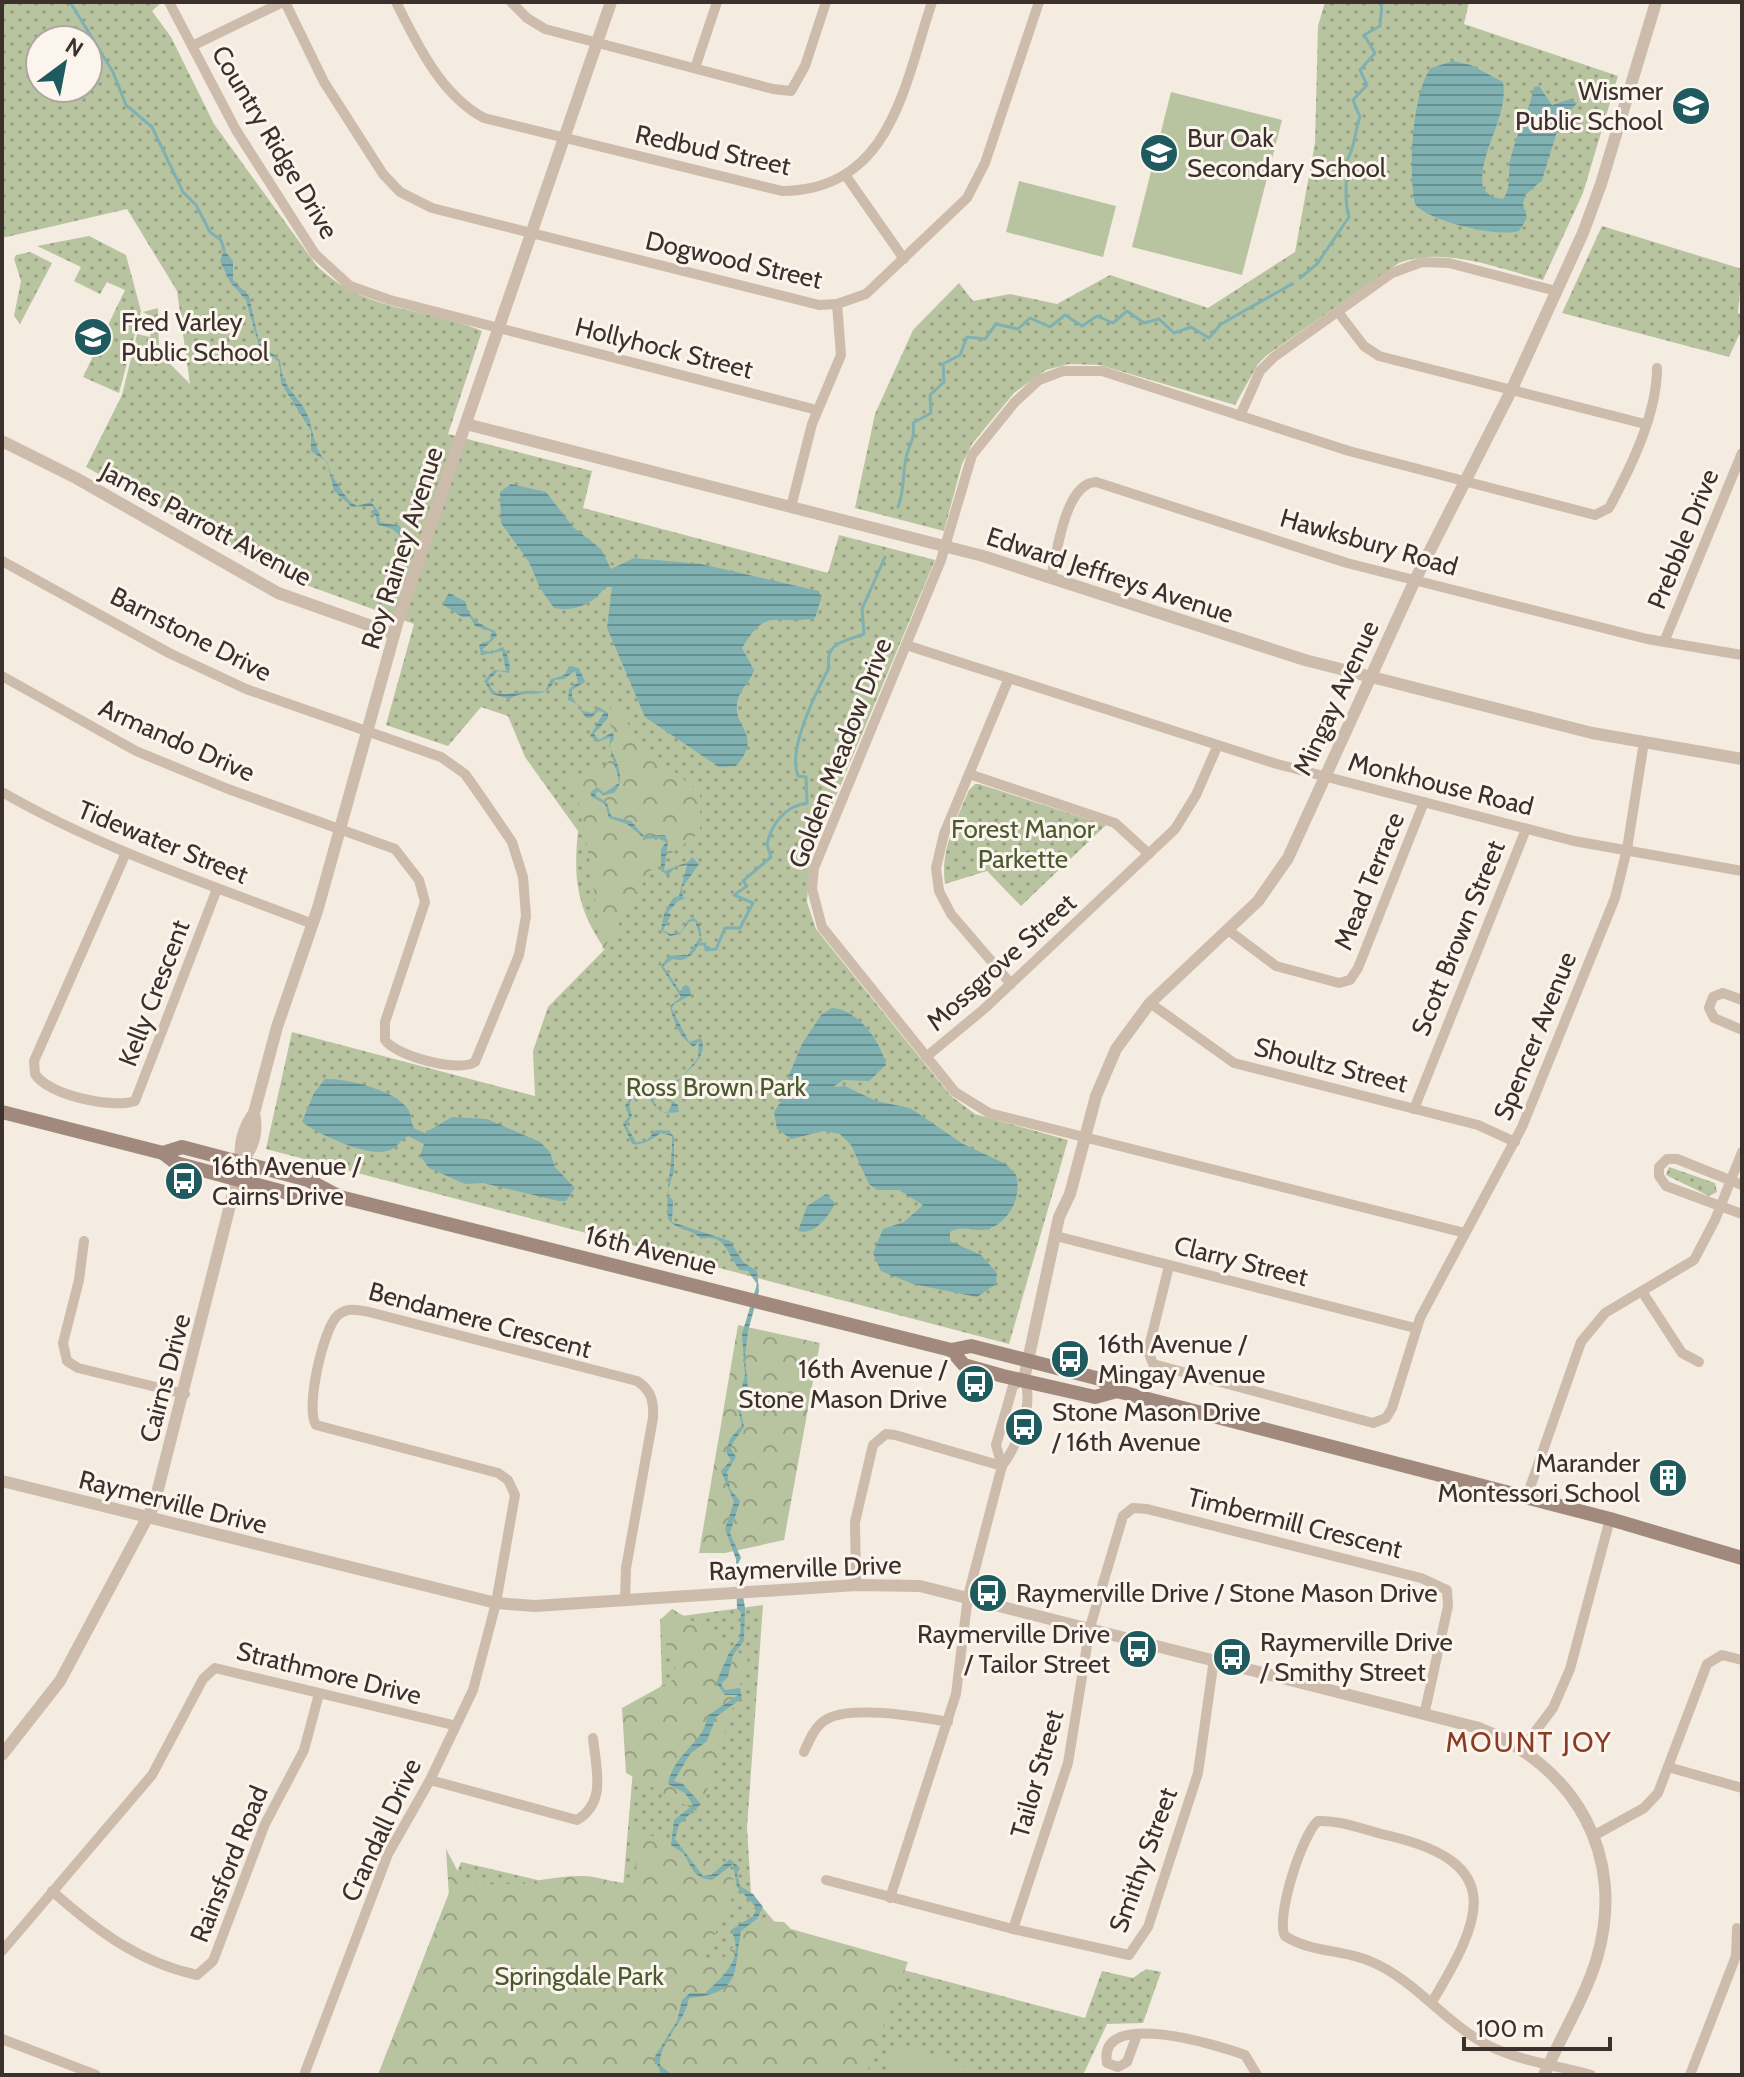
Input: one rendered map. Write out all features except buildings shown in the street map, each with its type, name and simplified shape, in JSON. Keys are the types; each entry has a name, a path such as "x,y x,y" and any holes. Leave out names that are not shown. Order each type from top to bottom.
{"main road":[{"name":"16th Avenue","path":"2,1112 163,1153 176,1163 303,1197 340,1197"},
{"name":"16th Avenue","path":"163,1153 182,1147 308,1180 340,1197 951,1350 971,1346 1100,1379 1117,1391 1610,1519 1742,1558"},
{"name":"16th Avenue","path":"951,1350 964,1365 1095,1397 1117,1391"}],"street":[{"name":"Country Ridge Drive","path":"169,2 248,150 315,254 336,276 377,297 499,328"},
{"path":"192,46 284,2"},
{"name":"Dogwood Street","path":"284,2 324,82 383,174 400,192 420,204 806,303 837,304 866,294 956,212 976,184 1039,2"},
{"name":"Redbud Street","path":"396,2 439,76 461,104 484,118 769,190 812,189 846,176 883,138 932,2"},
{"path":"511,2 536,24 597,43 791,91 805,66 826,2"},
{"name":"Roy Rainey Avenue","path":"241,1162 239,1148 247,1122 254,1113 277,1027 313,924 407,593 611,2"},
{"path":"695,68 717,2"},
{"name":"Mingay Avenue","path":"1024,1379 1056,1236 1110,1060 1150,1003 1258,901 1283,868 1369,676 1511,391 1598,195 1656,2"},
{"path":"846,176 904,259"},
{"path":"1240,416 1260,371 1274,357 1392,273 1422,262 1449,263 1556,291"},
{"path":"791,507 817,410 841,355 837,304"},
{"path":"1338,312 1371,352 1645,424 1657,394 1657,368"},
{"name":"Hollyhock Street","path":"499,328 817,410"},
{"name":"Golden Meadow Drive","path":"1465,1233 980,1109 955,1092 826,933 818,919 812,889 817,858 946,547 972,455 1026,390 1053,374 1081,369 1102,371 1349,451 1601,514 1612,503 1645,424"},
{"name":"Edward Jeffreys Avenue","path":"466,424 946,547 1051,577 1280,652 1369,676 1592,733 1742,759"},
{"name":"James Parrott Avenue","path":"2,441 76,478 278,593 394,634"},
{"name":"Prebble Drive","path":"1664,642 1742,453"},
{"name":"Hawksbury Road","path":"1051,577 1070,504 1079,489 1096,482 1347,563 1664,642 1742,655"},
{"name":"Barnstone Drive","path":"2,561 169,653 231,683 441,757 458,767 512,842 521,864 525,905 522,944 479,1055 470,1065 460,1067 399,1053 385,1040 385,1022 420,920 425,894 395,849 340,828"},
{"name":"Monkhouse Road","path":"906,645 1217,747 1323,777 1526,829 1742,871"},
{"name":"Armando Drive","path":"2,676 136,751 228,789 340,828"},
{"path":"1009,678 940,846 937,879 951,914 1011,984"},
{"name":"Spencer Avenue","path":"1169,1266 1148,1351 1153,1364 1373,1423 1390,1413 1415,1328 1515,1142 1607,920 1627,849 1644,742"},
{"name":"Mossgrove Street","path":"926,1057 1011,984 1183,818 1217,747"},
{"path":"969,774 1115,823 1149,854"},
{"name":"Tidewater Street","path":"2,792 83,837 125,855 313,924"},
{"name":"Mead Terrace","path":"1228,930 1276,966 1339,983 1350,980 1355,976 1424,802"},
{"name":"Scott Brown Street","path":"1414,1109 1526,829"},
{"name":"Kelly Crescent","path":"125,855 34,1061 35,1074 51,1090 117,1105 135,1101 217,889"},
{"path":"1742,1000 1723,993 1713,997 1709,1008 1714,1018 1742,1030"},
{"name":"Shoultz Street","path":"1150,1003 1226,1060 1478,1125 1515,1142"},
{"path":"1526,1499 1581,1342 1605,1313 1694,1260 1742,1152"},
{"path":"1742,1185 1677,1159 1667,1159 1659,1167 1659,1176 1666,1186 1742,1214"},
{"name":"Cairns Drive","path":"2,1755 60,1681 154,1505 185,1394 241,1162"},
{"name":"Clarry Street","path":"1056,1236 1415,1328"},
{"path":"84,1241 79,1280 63,1343 67,1361 78,1368 185,1394"},
{"path":"1643,1293 1682,1353 1699,1362"},
{"name":"Bendamere Crescent","path":"496,1603 515,1495 508,1480 498,1473 323,1429 312,1418 310,1405 331,1322 343,1311 369,1312 637,1381 647,1387 654,1406 653,1418 626,1568 625,1599"},
{"path":"890,1898 956,1694 968,1596 1002,1466 1014,1451 1029,1393 1024,1379 1013,1386 996,1445 1002,1466"},
{"path":"856,1585 855,1522 873,1445 879,1438 895,1435 1002,1466"},
{"name":"Raymerville Drive","path":"2,1481 496,1603 535,1606 856,1585 920,1586 1425,1711 1479,1728 1522,1749 1569,1790 1595,1835 1606,1910 1600,1943 1588,1979 1546,2069"},
{"name":"Timbermill Crescent","path":"1090,1627 1123,1516 1133,1508 1177,1516 1421,1578 1447,1590 1448,1606 1425,1711"},
{"path":"1522,1749 1553,1708 1570,1669 1610,1519"},
{"name":"Crandall Drive","path":"304,2075 388,1854 430,1780 453,1725 473,1690 496,1603"},
{"name":"Tailor Street","path":"1013,1929 1068,1763 1090,1627"},
{"path":"1595,1835 1644,1808 1658,1793 1707,1664 1722,1655 1742,1660"},
{"name":"Smithy Street","path":"826,1880 1013,1929 1129,1955 1148,1927 1198,1773 1214,1659"},
{"name":"Strathmore Drive","path":"2,1951 152,1775 209,1672 215,1668 453,1725"},
{"name":"Rainsford Road","path":"52,1891 118,1945 170,1968 197,1975 205,1972 213,1961 265,1824 304,1750 319,1694"},
{"path":"804,1752 818,1726 827,1718 884,1712 948,1722"},
{"path":"430,1780 577,1820 595,1806 598,1792 593,1738"},
{"path":"1668,1767 1742,1788"},
{"path":"1432,2002 1453,1967 1474,1920 1476,1906 1467,1876 1444,1853 1335,1822 1318,1821 1311,1827 1298,1859 1280,1924 1285,1936 1305,1946 1370,1960 1401,1977 1481,2042 1546,2069 1591,2075"},
{"path":"1690,2075 1736,1956 1737,1928"},
{"path":"1137,2035 1153,2031 1234,2051 1252,2061 1257,2075"},
{"path":"2,2039 96,2075"}],"green space":[{"name":"Ross Brown Park","path":"2,2 162,2 152,11 171,37 214,124 317,266 336,282 376,301 482,331 448,434 592,471 583,508 828,573 839,535 935,560 810,858 807,902 816,929 951,1096 975,1114 1068,1140 1009,1344 266,1149 292,1032 535,1096 533,1051 548,1007 605,949 588,920 579,893 576,864 578,831 525,757 508,716 481,707 448,746 386,725 414,624 284,577 86,467 122,395 137,334 150,337 154,318 143,312 158,308 159,353 190,384 177,291 127,209 2,238"},
{"path":"1325,2 1469,2 1464,24 1618,76 1583,193 1543,280 1452,258 1416,258 1399,263 1267,355 1258,364 1235,405 1100,365 1069,364 1046,370 1014,393 972,444 962,464 944,531 855,508 875,414 913,330 959,283 973,301 1010,294 1057,304 1110,275 1208,308 1295,252 1315,143 1318,26"},
{"path":"1171,92 1282,120 1242,275 1132,247"},
{"path":"1019,181 1116,206 1103,257 1006,232"},
{"path":"1602,226 1742,269 1738,313 1742,315 1742,336 1739,335 1729,357 1562,313"},
{"path":"89,236 126,255 141,311 119,393 83,377 125,290 107,282 100,294 74,281 81,267 37,246"},
{"path":"30,252 52,263 20,324 14,316 21,281 14,259 16,255"},
{"path":"613,692 635,739 700,793 700,833 653,866 603,950 582,812 569,778 601,768 614,757 610,715"},
{"name":"Forest Manor Parkette","path":"975,784 1106,825 1021,906 987,871 945,884 945,859 950,836 969,790"},
{"path":"1669,1167 1715,1183 1717,1192 1709,1196 1666,1175"},
{"path":"738,1325 820,1343 784,1540 725,1553 699,1553"},
{"name":"Springdale Park","path":"763,1605 747,1827 751,1894 790,1940 1085,2018 1102,1971 1133,1978 1146,1969 1161,1972 1143,2023 1107,2024 1083,2075 378,2075 461,1862 622,1900 636,1734 662,1684 660,1619"},
{"path":"672,1609 718,1636 748,1660 700,1813 626,1773 622,1708 678,1677 660,1620"},
{"name":"Springdale Park","path":"632,1831 686,1849 711,1862 734,1880 733,1896 704,1957 719,1963 756,1921 784,1922 791,1929 908,1962 866,2075 378,2075 449,1896 446,1849 462,1879 478,1883 508,1884 582,1876 631,1883 638,1882"},
{"path":"896,2043 977,2071 975,2075 884,2075"}],"water":[{"path":"1453,61 1471,65 1503,82 1502,109 1482,176 1483,189 1492,197 1503,199 1507,191 1512,152 1534,87 1539,86 1552,105 1570,99 1577,103 1560,122 1542,180 1525,195 1523,204 1527,218 1519,231 1480,230 1448,222 1415,204 1412,154 1420,95 1431,68"},
{"path":"224,250 233,261 233,280 249,296 259,342 280,360 284,380 305,410 325,461 311,451 311,431 281,383 279,362 259,346 246,300 230,282 220,261"},
{"path":"328,465 331,475 349,500 357,506 371,502 379,512 380,522 400,526 402,537 392,529 377,524 376,516 370,512 374,509 372,506 352,507 334,491"},
{"path":"511,484 546,492 573,527 601,549 611,569 634,558 701,564 819,591 821,599 815,618 766,622 751,634 742,648 754,670 738,699 738,717 747,746 736,766 719,767 645,717 607,628 612,587 605,587 583,605 569,609 554,608 540,588 529,562 501,523 500,492"},
{"path":"449,593 466,602 469,613 476,621 495,631 497,636 482,650 491,652 503,647 506,653 509,673 498,671 488,681 495,692 545,691 551,679 565,675 569,666 579,668 585,682 572,690 572,698 583,711 592,713 599,707 608,713 608,718 594,734 599,740 613,732 614,739 610,745 610,737 598,742 590,736 604,712 598,711 591,718 586,718 577,704 568,700 569,689 578,682 575,671 564,679 555,680 551,687 546,691 540,693 522,694 510,699 492,694 484,681 494,670 506,671 502,651 481,655 479,645 490,640 492,632 475,626 470,617 462,617 442,604"},
{"path":"610,748 619,770 620,782 614,793 603,795 598,791 595,795 607,803 611,816 631,821 644,836 665,835 668,842 664,871 688,862 692,857 699,864 682,888 683,898 687,898 678,901 668,912 671,915 663,930 671,934 681,932 688,920 694,918 701,931 700,938 698,946 688,958 673,959 663,966 680,991 686,985 690,988 691,995 673,1005 672,1009 689,1042 701,1038 703,1047 696,1063 681,1078 698,1058 699,1041 694,1047 684,1039 678,1029 670,1006 681,997 661,967 668,956 688,955 700,937 695,921 689,922 680,934 670,936 661,930 664,914 673,898 679,896 687,865 676,867 668,875 661,871 661,849 666,842 657,838 645,839 627,824 609,818 605,804 590,793 597,787 604,793 619,783"},
{"path":"832,1008 859,1020 879,1046 886,1065 869,1081 843,1080 833,1087 845,1086 876,1101 910,1108 963,1144 1006,1164 1016,1175 1016,1199 1002,1221 988,1229 950,1232 950,1241 981,1255 997,1273 996,1284 977,1297 913,1284 881,1271 873,1253 883,1229 904,1222 923,1205 899,1190 877,1190 869,1184 851,1145 840,1134 824,1131 791,1139 777,1129 774,1112 789,1089 789,1075 802,1044 821,1015"},
{"path":"681,1078 670,1099 678,1105 679,1112 668,1113 672,1104 667,1094 671,1083"},
{"path":"325,1079 358,1083 395,1097 409,1111 415,1129 425,1133 452,1117 487,1119 540,1142 550,1152 555,1167 575,1188 566,1201 559,1201 483,1183 465,1184 429,1168 420,1156 424,1144 408,1136 390,1150 378,1152 356,1148 331,1138 302,1122 314,1093"},
{"path":"632,1094 651,1095 657,1108 649,1098 633,1096 629,1106 632,1116 626,1125 636,1142 646,1141 656,1130 669,1131 674,1137 674,1171 668,1190 672,1136 661,1133 644,1143 632,1144 623,1124 629,1116 625,1106"},
{"path":"668,1194 673,1201 672,1222 730,1241 743,1262 757,1271 759,1291 748,1331 745,1357 748,1389 740,1408 744,1427 730,1447 736,1457 727,1472 730,1489 740,1501 730,1533 741,1558 738,1564 745,1608 744,1641 733,1655 728,1677 721,1684 725,1690 740,1688 742,1698 716,1717 707,1741 690,1754 674,1781 683,1784 701,1804 679,1824 675,1839 703,1876 711,1875 730,1859 740,1868 737,1874 740,1886 753,1894 763,1907 757,1919 741,1931 735,1969 727,1986 719,1991 689,1998 683,2016 661,2056 660,2065 672,2075 661,2073 654,2058 677,2021 682,2000 690,1993 705,1993 726,1972 736,1949 731,1930 753,1916 757,1908 737,1887 733,1864 712,1880 705,1879 696,1874 683,1853 671,1845 674,1820 693,1805 685,1793 668,1784 676,1764 701,1733 707,1716 738,1695 725,1695 716,1683 729,1653 740,1639 741,1612 737,1609 736,1559 725,1529 734,1502 721,1471 731,1460 726,1452 730,1439 742,1425 737,1406 745,1375 742,1334 757,1284 748,1271 740,1270 721,1242 701,1239 680,1228 672,1223 668,1219"},
{"path":"826,1194 835,1203 829,1214 815,1228 798,1231 807,1206"}],"waterway":[{"path":"70,2 113,72 126,105 152,127 183,192 196,205 210,232 221,240 224,250"},
{"path":"1300,278 1317,264 1349,217 1346,162 1360,117 1353,100 1367,85 1360,70 1375,53 1364,35 1380,26 1382,2"},
{"path":"898,507 913,423 931,413 930,395 944,382 943,364 960,355 967,337 985,339 996,324 1018,329 1030,318 1050,327 1065,315 1082,326 1097,316 1113,323 1127,311 1144,323 1159,319 1174,333 1191,327 1209,338 1221,324 1292,284"},
{"path":"698,944 705,944 706,950 716,949 725,928 740,928 753,903 734,895 747,886 743,881 771,857 767,845 780,817 792,808 807,803 806,777 798,776 796,765 800,737 829,668 828,659 833,648 864,634 862,609 885,557"}],"place":[{"name":"Wismer Public School","path":"1691,106"},
{"name":"Bur Oak Secondary School","path":"1159,153"},
{"name":"Fred Varley Public School","path":"93,337"},
{"name":"16th Avenue / Cairns Drive","path":"184,1181"},
{"name":"16th Avenue / Mingay Avenue","path":"1070,1359"},
{"name":"16th Avenue / Stone Mason Drive","path":"975,1384"},
{"name":"Stone Mason Drive / 16th Avenue","path":"1024,1427"},
{"name":"Marander Montessori School","path":"1668,1478"},
{"name":"Raymerville Drive / Stone Mason Drive","path":"988,1593"},
{"name":"Raymerville Drive / Tailor Street","path":"1138,1649"},
{"name":"Raymerville Drive / Smithy Street","path":"1232,1657"}],"district":[{"name":"MOUNT JOY","path":"1529,1742"}]}
